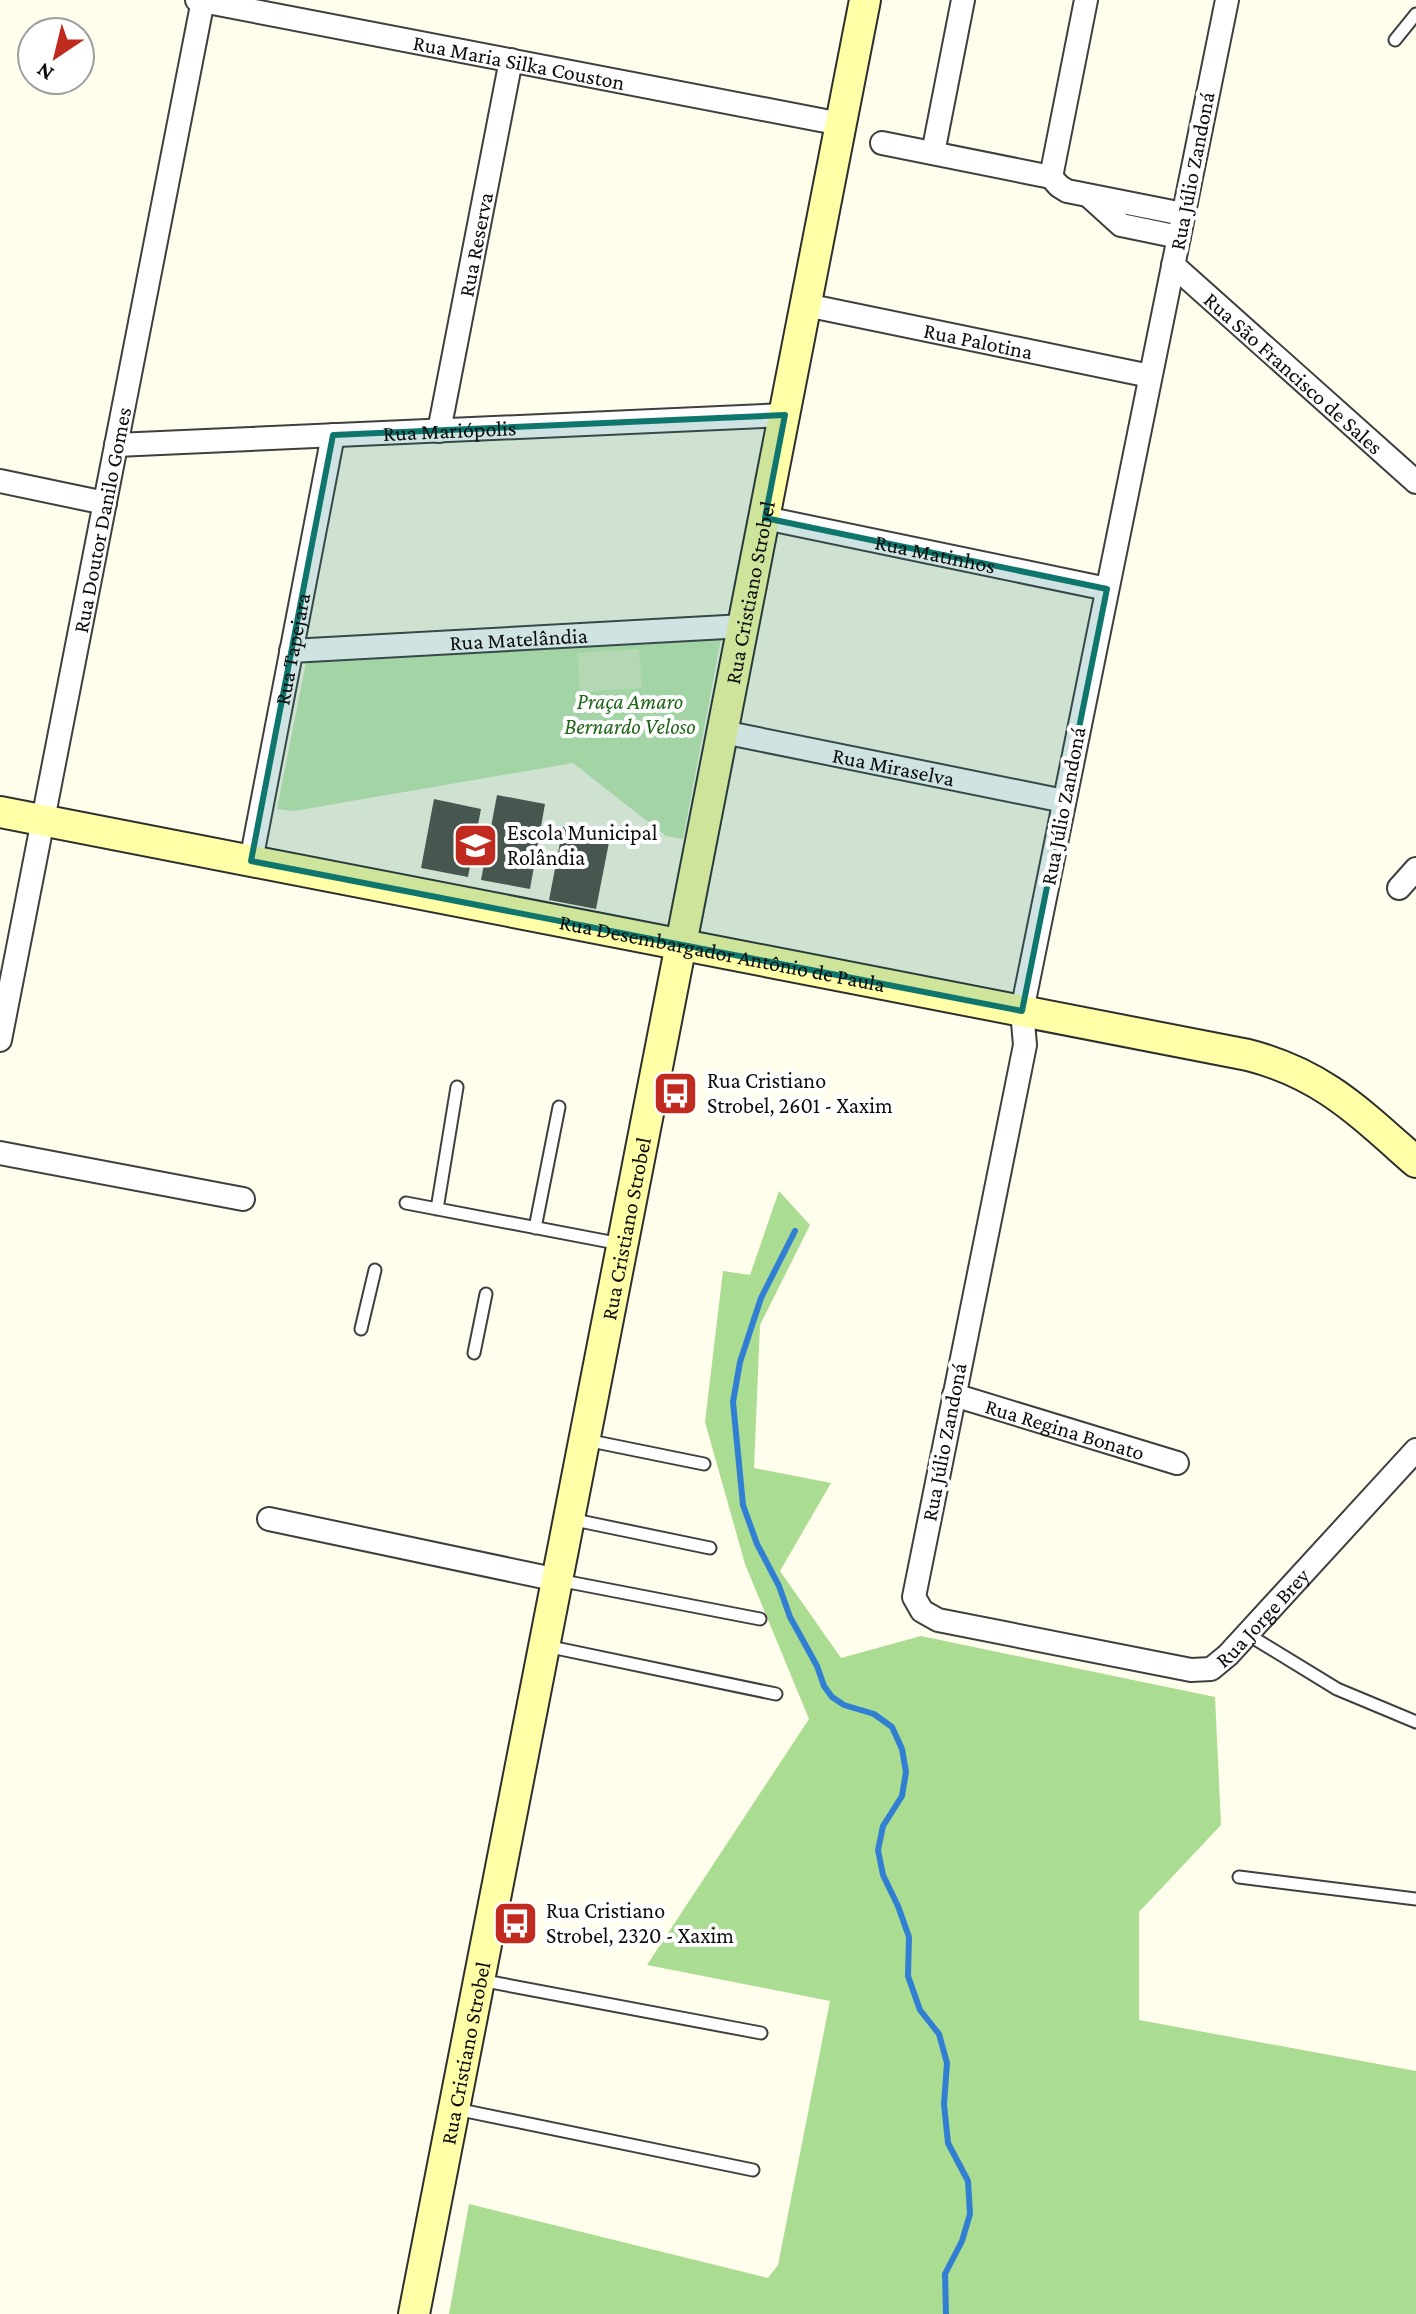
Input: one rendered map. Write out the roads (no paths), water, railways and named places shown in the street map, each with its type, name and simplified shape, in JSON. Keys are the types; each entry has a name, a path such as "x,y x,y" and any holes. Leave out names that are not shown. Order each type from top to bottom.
{"main road":[{"name":"Rua Cristiano Strobel","path":"414,2314 865,0"},
{"name":"Rua Desembargador Antônio de Paula","path":"0,812 1272,1061 1344,1098 1416,1162"}],"street":[{"name":"Rua Maria Silka Couston","path":"201,0 841,124"},
{"name":"Rua Doutor Danilo Gomes","path":"0,1040 201,0"},
{"path":"933,153 963,0"},
{"path":"1051,177 1086,0"},
{"name":"Rua Júlio Zandoná","path":"922,1611 917,1605 915,1589 1025,1045 1022,1011 1227,0"},
{"name":"Rua Reserva","path":"439,431 511,60"},
{"path":"882,143 1051,177 1067,191 1183,214"},
{"path":"1088,195 1121,225 1179,237"},
{"name":"Rua São Francisco de Sales","path":"1173,265 1416,482"},
{"name":"Rua Palotina","path":"806,305 1150,376"},
{"name":"Rua Mariópolis","path":"116,445 785,415"},
{"name":"Rua Tapejara","path":"251,861 333,435"},
{"path":"0,481 105,503"},
{"name":"Rua Matinhos","path":"765,518 1107,589"},
{"name":"Rua Matelândia","path":"291,651 744,626"},
{"name":"Rua Miraselva","path":"723,732 1064,801"},
{"path":"1399,888 1416,869"},
{"path":"0,1153 243,1199"},
{"name":"Rua Regina Bonato","path":"954,1395 1177,1463"},
{"name":"Rua Jorge Brey","path":"922,1611 938,1620 1201,1671 1220,1664 1416,1450"},
{"path":"269,1519 558,1580"}],"lane":[{"path":"1395,40 1416,14"},
{"path":"437,1209 457,1087"},
{"path":"535,1228 559,1107"},
{"path":"406,1203 624,1244"},
{"path":"361,1329 375,1270"},
{"path":"474,1353 486,1294"},
{"path":"585,1440 704,1464"},
{"path":"570,1519 710,1548"},
{"path":"558,1580 760,1619"},
{"path":"1247,1634 1337,1689 1416,1722"},
{"path":"545,1646 776,1694"},
{"path":"1239,1877 1416,1899"},
{"path":"479,1980 761,2033"},
{"path":"454,2109 753,2170"}],"waterway":[{"path":"795,1231 761,1298 740,1362 733,1402 743,1505 757,1544 824,1686 832,1697 844,1705 874,1714 892,1727 902,1749 906,1772 902,1796 883,1826 878,1850 883,1875 909,1937 908,1976 920,2010 939,2034 947,2063 944,2104 948,2143 968,2181 970,2214 962,2241 945,2274 946,2314"}],"place":[{"name":"Escola Municipal Rolândia","path":"476,845"},
{"name":"Rua Cristiano Strobel, 2601 - Xaxim","path":"676,1093"},
{"name":"Rua Cristiano Strobel, 2320 - Xaxim","path":"515,1923"}],"park label":[{"name":"Praça Amaro Bernardo Veloso","path":"630,714"}]}
